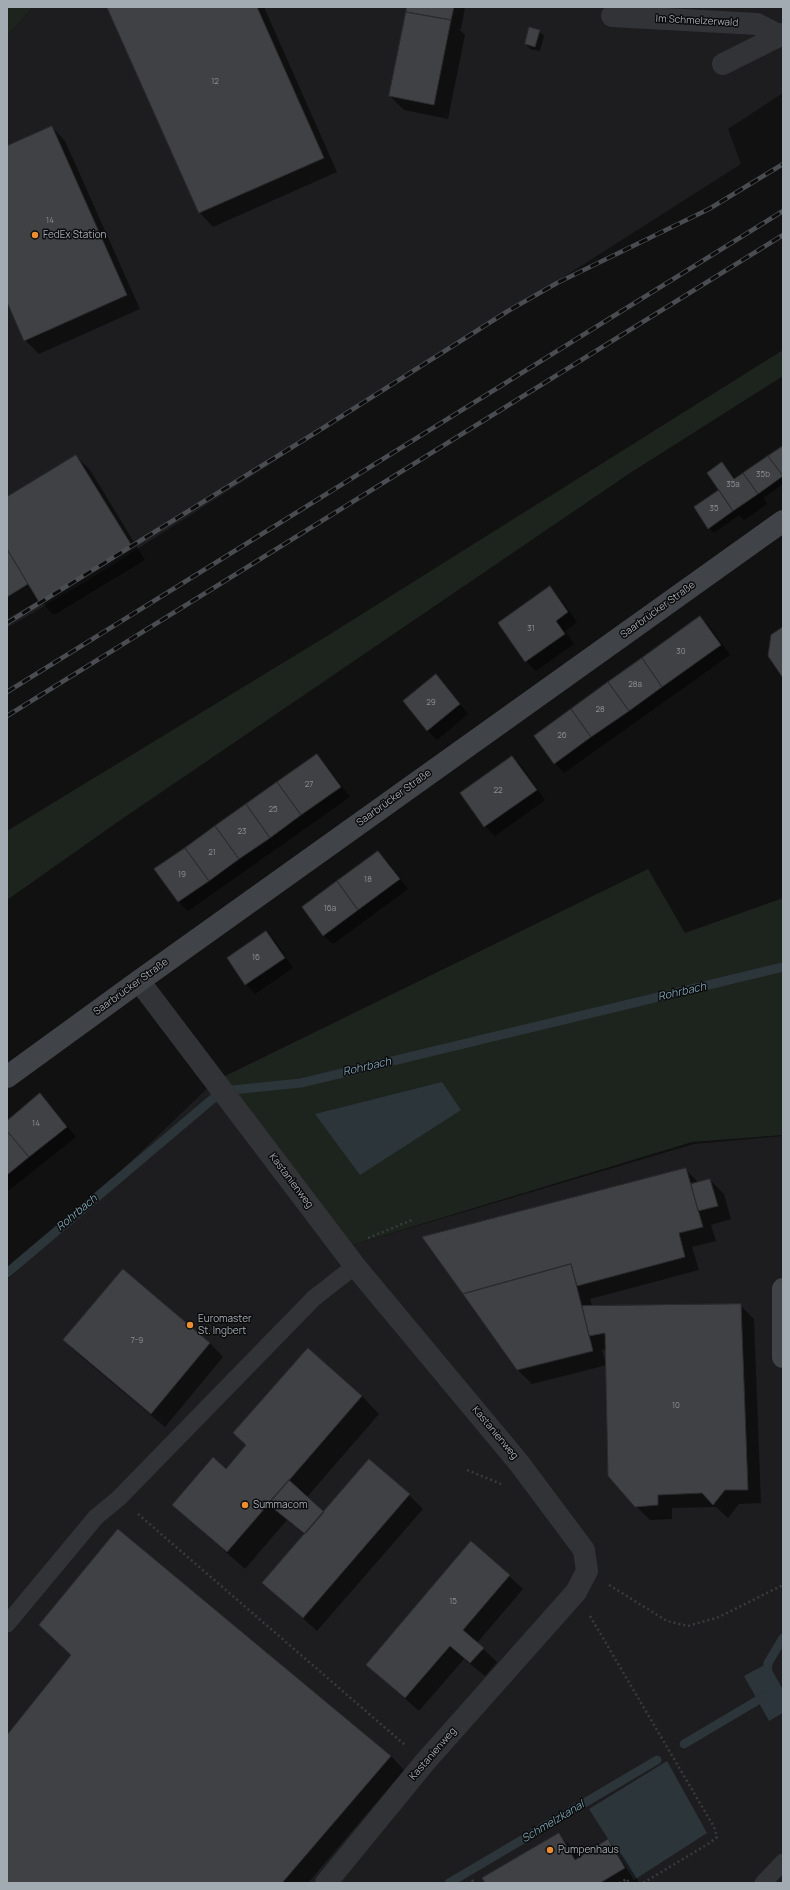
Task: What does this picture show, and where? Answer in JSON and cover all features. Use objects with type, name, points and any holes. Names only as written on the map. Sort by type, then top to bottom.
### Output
[{"type":"main road","name":"Saarbrücker Straße","points":[[7,1077],[138,981],[783,521]]},
{"type":"main road","points":[[783,1289],[783,1357]]},
{"type":"street","name":"Im Schmelzerwald","points":[[612,16],[757,24],[781,35]]},
{"type":"street","points":[[722,64],[781,35]]},
{"type":"street","name":"Kastanienweg","points":[[138,981],[355,1266],[519,1463],[584,1550],[587,1571],[576,1592],[425,1762],[326,1883]]},
{"type":"lane","points":[[7,1624],[96,1517],[119,1498],[314,1298],[355,1266]]},
{"type":"lane","points":[[763,1883],[783,1862]]},
{"type":"path","points":[[337,1241],[412,1220]]},
{"type":"path","points":[[467,1470],[501,1484]]},
{"type":"path","points":[[119,1498],[425,1762]]},
{"type":"path","points":[[587,1571],[667,1621],[688,1626],[719,1617],[783,1585]]},
{"type":"path","points":[[576,1592],[714,1827],[717,1837],[643,1883]]},
{"type":"path","points":[[619,1883],[627,1879],[629,1883]]},
{"type":"shaded area","points":[[7,7],[33,7],[7,36]]},
{"type":"shaded area","points":[[33,7],[783,7],[783,93],[728,129],[741,164],[84,583],[7,628],[7,36]]},
{"type":"shaded area","points":[[783,350],[783,376],[630,473],[119,821],[7,900],[7,831],[327,636]]},
{"type":"shaded area","points":[[648,869],[685,933],[783,898],[783,1135],[692,1142],[342,1248],[215,1081]]},
{"type":"shaded area","points":[[215,1081],[342,1248],[694,1144],[783,1136],[783,1883],[7,1883],[7,1280]]},
{"type":"shaded area","points":[[442,1082],[461,1110],[360,1175],[315,1114]]},
{"type":"shaded area","points":[[768,1663],[783,1690],[783,1713],[769,1721],[744,1676]]},
{"type":"shaded area","points":[[667,1761],[707,1833],[634,1880],[589,1809]]},
{"type":"building","points":[[107,7],[257,7],[324,158],[199,213]]},
{"type":"building","points":[[407,7],[454,7],[451,20],[406,12]]},
{"type":"building","points":[[406,12],[451,20],[434,105],[389,96]]},
{"type":"building","points":[[529,27],[540,30],[535,47],[525,44]]},
{"type":"building","points":[[52,126],[127,295],[24,341],[7,302],[7,146]]},
{"type":"building","points":[[783,446],[783,476],[768,456]]},
{"type":"building","points":[[76,455],[132,546],[39,602],[7,549],[7,497]]},
{"type":"building","points":[[768,456],[783,476],[758,494],[743,473]]},
{"type":"building","points":[[722,462],[734,479],[743,473],[758,494],[733,511],[707,473]]},
{"type":"building","points":[[719,490],[733,511],[708,529],[694,507]]},
{"type":"building","points":[[7,549],[28,584],[7,597]]},
{"type":"building","points":[[550,586],[568,612],[556,621],[565,634],[525,662],[498,623]]},
{"type":"building","points":[[700,616],[721,645],[662,687],[642,658]]},
{"type":"building","points":[[783,627],[783,678],[768,656],[771,635]]},
{"type":"building","points":[[642,658],[662,687],[629,711],[608,682]]},
{"type":"building","points":[[436,674],[460,704],[427,731],[403,701]]},
{"type":"building","points":[[608,682],[629,711],[591,737],[571,709]]},
{"type":"building","points":[[571,709],[591,737],[554,764],[534,736]]},
{"type":"building","points":[[317,754],[341,787],[301,815],[277,782]]},
{"type":"building","points":[[512,756],[537,790],[484,827],[460,793]]},
{"type":"building","points":[[277,782],[301,815],[270,838],[246,804]]},
{"type":"building","points":[[246,804],[270,838],[239,859],[215,826]]},
{"type":"building","points":[[215,826],[239,859],[209,881],[185,848]]},
{"type":"building","points":[[185,848],[209,881],[178,902],[154,869]]},
{"type":"building","points":[[378,851],[400,879],[358,910],[337,881]]},
{"type":"building","points":[[337,881],[358,910],[323,936],[302,907]]},
{"type":"building","points":[[266,931],[285,958],[245,985],[227,958]]},
{"type":"building","points":[[40,1093],[67,1127],[29,1157],[7,1131],[7,1121]]},
{"type":"building","points":[[7,1131],[29,1157],[7,1175]]},
{"type":"building","points":[[686,1168],[703,1227],[679,1233],[685,1257],[577,1286],[571,1264],[463,1294],[422,1237]]},
{"type":"building","points":[[710,1179],[718,1206],[698,1211],[691,1184]]},
{"type":"building","points":[[571,1264],[593,1351],[517,1370],[463,1294]]},
{"type":"building","points":[[123,1269],[210,1343],[151,1414],[63,1340]]},
{"type":"building","points":[[741,1304],[748,1490],[725,1490],[713,1505],[702,1493],[658,1495],[658,1505],[635,1507],[608,1476],[605,1333],[589,1336],[582,1306]]},
{"type":"building","points":[[308,1348],[362,1396],[227,1552],[172,1505],[213,1457],[226,1469],[246,1445],[233,1433]]},
{"type":"building","points":[[369,1459],[410,1494],[303,1618],[262,1583]]},
{"type":"building","points":[[289,1480],[324,1512],[305,1534],[268,1504]]},
{"type":"building","points":[[118,1529],[391,1756],[282,1883],[7,1883],[7,1735],[71,1655],[39,1625]]},
{"type":"building","points":[[471,1541],[510,1575],[463,1630],[484,1648],[470,1663],[450,1646],[405,1698],[366,1665]]},
{"type":"building","name":"Pumpenhaus","points":[[559,1833],[575,1860],[608,1839],[625,1868],[600,1883],[485,1883],[482,1878]]},
{"type":"waterway","name":"Rohrbach","points":[[7,1273],[222,1091],[301,1083],[783,967]]},
{"type":"waterway","points":[[767,1675],[768,1663],[783,1638]]},
{"type":"waterway","name":"Schmelzkanal","points":[[684,1744],[765,1696]]},
{"type":"waterway","name":"Schmelzkanal","points":[[449,1883],[657,1760]]},
{"type":"railway","points":[[7,623],[323,428],[508,311],[557,283],[709,209],[783,164]]},
{"type":"railway","points":[[7,692],[783,211]]},
{"type":"railway","points":[[7,716],[783,235]]},
{"type":"place","name":"FedEx Station","points":[[35,235]]},
{"type":"place","name":"Euromaster St. Ingbert","points":[[190,1325]]},
{"type":"place","name":"Summacom","points":[[245,1505]]},
{"type":"place","name":"Pumpenhaus","points":[[550,1850]]}]
